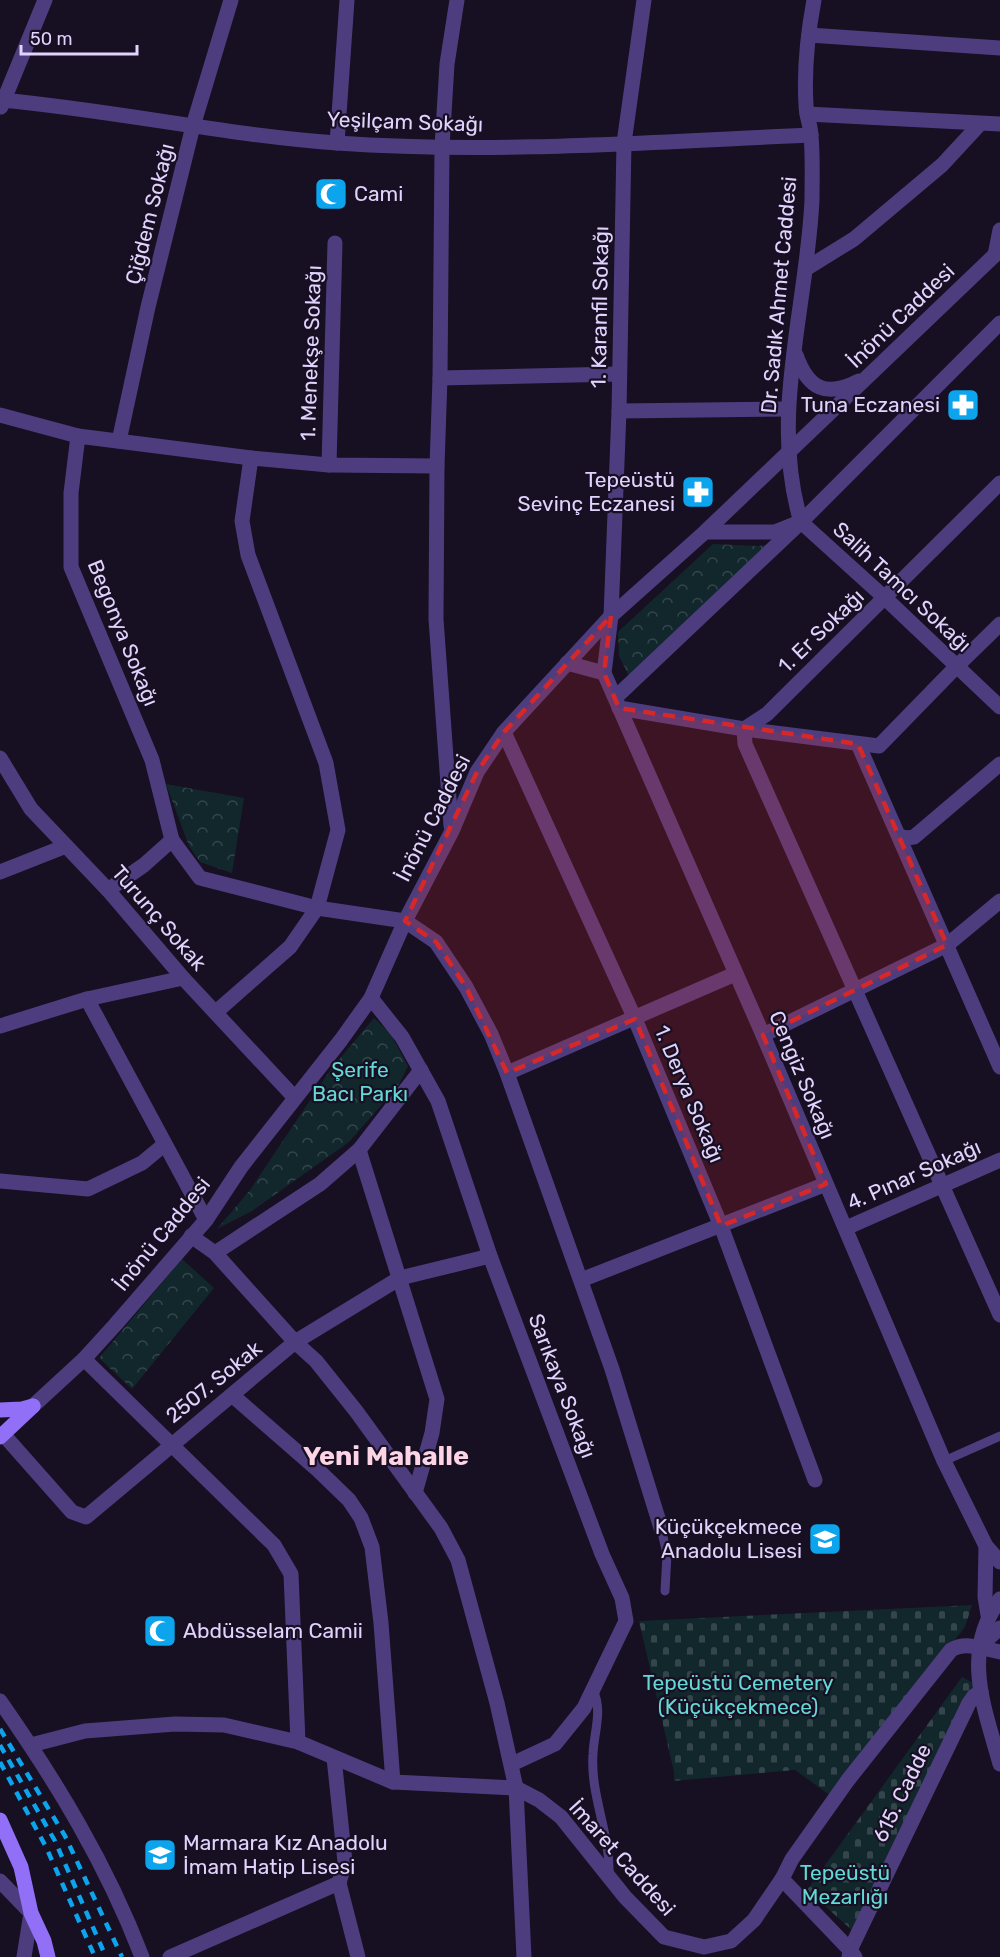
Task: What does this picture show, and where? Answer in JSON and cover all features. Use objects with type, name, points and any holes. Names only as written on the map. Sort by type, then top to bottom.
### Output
[{"type":"main road","points":[[0,1410],[33,1406]]},
{"type":"main road","name":"İnönü Caddesi","points":[[2,1435],[33,1406]]},
{"type":"main road","points":[[0,1820],[21,1867],[31,1913],[45,1941],[48,1957]]},
{"type":"street","points":[[1,103],[45,0]]},
{"type":"street","name":"Çiğdem Sokağı","points":[[119,441],[148,307],[193,126],[231,0]]},
{"type":"street","points":[[337,143],[346,0]]},
{"type":"street","points":[[452,831],[436,619],[442,147],[447,64],[457,0]]},
{"type":"street","name":"1. Karanfil Sokağı","points":[[610,616],[618,411],[624,143],[644,0]]},
{"type":"street","name":"Dr. Sadık Ahmet Caddesi","points":[[801,522],[788,454],[787,409],[807,268],[812,200],[812,135],[807,114],[809,34],[814,0]]},
{"type":"street","points":[[809,34],[1000,48]]},
{"type":"street","name":"Yeşilçam Sokağı","points":[[1,103],[337,143],[442,147],[624,143],[812,135]]},
{"type":"street","points":[[807,114],[1000,124]]},
{"type":"street","points":[[807,268],[854,239],[942,165],[980,124]]},
{"type":"street","points":[[998,255],[1000,230]]},
{"type":"street","name":"1. Menekşe Sokağı","points":[[329,465],[335,243]]},
{"type":"street","name":"İnönü Caddesi","points":[[33,1406],[84,1359],[116,1325],[206,1220],[241,1167],[341,1040],[371,998],[405,921],[452,831],[477,772],[504,732],[610,616],[705,532],[998,255]]},
{"type":"street","points":[[617,703],[1000,323]]},
{"type":"street","points":[[794,351],[807,380],[820,388],[846,388],[867,377]]},
{"type":"street","points":[[440,378],[619,374]]},
{"type":"street","points":[[618,411],[787,409]]},
{"type":"street","points":[[0,415],[78,436],[251,458],[329,465],[437,466]]},
{"type":"street","name":"Begonya Sokağı","points":[[78,436],[70,493],[71,567],[152,760],[172,840]]},
{"type":"street","points":[[216,1012],[290,948],[317,908],[338,830],[326,763],[248,555],[242,521],[251,458]]},
{"type":"street","name":"1. Er Sokağı","points":[[744,729],[767,714],[1000,483]]},
{"type":"street","points":[[705,532],[775,532],[801,522]]},
{"type":"street","name":"Salih Tamcı Sokağı","points":[[801,522],[1000,707]]},
{"type":"street","points":[[567,663],[604,673],[610,616]]},
{"type":"street","points":[[617,703],[744,729],[879,746],[1000,624]]},
{"type":"street","name":"Cengiz Sokağı","points":[[604,673],[763,1035],[944,1461],[986,1546],[1000,1562]]},
{"type":"street","points":[[744,729],[745,744],[1000,1315]]},
{"type":"street","name":"1. Derya Sokağı","points":[[504,732],[635,1019],[721,1226],[815,1480]]},
{"type":"street","points":[[858,744],[998,1057]]},
{"type":"street","name":"Turunç Sokak","points":[[1,763],[32,809],[108,891],[183,978],[295,1098]]},
{"type":"street","points":[[899,836],[914,837],[1000,764]]},
{"type":"street","points":[[108,891],[144,865],[172,840],[200,878],[317,908],[405,921],[436,942],[466,987],[491,1034],[507,1073],[612,1369],[661,1528]]},
{"type":"street","points":[[0,872],[66,846]]},
{"type":"street","points":[[763,1035],[947,945],[1000,901]]},
{"type":"street","points":[[507,1073],[735,974]]},
{"type":"street","points":[[0,1026],[87,999],[183,978]]},
{"type":"street","name":"Sarıkaya Sokağı","points":[[371,998],[402,1037],[438,1101],[490,1256],[602,1554],[622,1598],[626,1621],[584,1708],[555,1744],[512,1764]]},
{"type":"street","points":[[87,999],[206,1220]]},
{"type":"street","points":[[215,1253],[320,1184],[359,1150],[421,1070]]},
{"type":"street","points":[[0,1181],[88,1189],[142,1163],[165,1144]]},
{"type":"street","points":[[359,1150],[437,1399],[432,1434],[415,1493]]},
{"type":"street","name":"4. Pınar Sokağı","points":[[846,1228],[1000,1160]]},
{"type":"street","points":[[581,1281],[826,1184]]},
{"type":"street","points":[[191,1236],[215,1253],[295,1342],[316,1361],[356,1411],[441,1528],[458,1560],[512,1764],[516,1788],[524,1957]]},
{"type":"street","name":"2507. Sokak","points":[[2,1435],[72,1512],[86,1517],[295,1342],[400,1278],[490,1256]]},
{"type":"street","points":[[84,1359],[274,1545],[291,1574],[298,1742]]},
{"type":"street","points":[[232,1395],[341,1492],[361,1518],[372,1548],[381,1623],[393,1782]]},
{"type":"street","name":"Cengiz Sokağı","points":[[986,1546],[985,1597],[988,1615]]},
{"type":"street","points":[[1000,1599],[988,1615],[978,1659],[981,1692],[1000,1764]]},
{"type":"street","points":[[979,1647],[1000,1628]]},
{"type":"street","name":"İmaret Caddesi","points":[[31,1745],[85,1731],[175,1724],[224,1725],[298,1742],[393,1782],[516,1788],[539,1800],[561,1817],[625,1897],[664,1937],[697,1951],[704,1947],[731,1941],[754,1920],[782,1879],[792,1859],[848,1780],[946,1656],[956,1647],[979,1647]]},
{"type":"street","points":[[979,1647],[1000,1652]]},
{"type":"street","name":"615. Cadde","points":[[851,1955],[969,1703],[981,1692]]},
{"type":"street","points":[[0,1701],[31,1745],[80,1825],[130,1924],[142,1957]]},
{"type":"street","points":[[334,1758],[345,1862],[339,1882],[358,1957]]},
{"type":"street","points":[[782,1879],[851,1955]]},
{"type":"street","points":[[0,1881],[31,1913],[24,1957]]},
{"type":"street","points":[[170,1957],[339,1882]]},
{"type":"lane","points":[[944,1461],[1000,1436]]},
{"type":"lane","points":[[661,1528],[667,1554],[665,1591]]},
{"type":"lane","points":[[593,1690],[598,1706],[593,1773],[598,1813],[608,1846],[609,1877]]},
{"type":"highlighted area","points":[[611,616],[604,673],[619,708],[858,744],[947,945],[763,1035],[826,1184],[721,1226],[635,1019],[507,1073],[466,987],[436,942],[405,921],[477,772],[504,732]]},
{"type":"green space","points":[[713,544],[758,546],[772,544],[629,676],[619,656],[618,632]]},
{"type":"green space","points":[[166,784],[244,798],[232,873],[200,862],[189,846]]},
{"type":"green space","name":"Şerife Bacı Parkı","points":[[374,1018],[390,1033],[408,1066],[398,1086],[349,1142],[252,1211],[217,1229],[250,1190],[331,1069]]},
{"type":"green space","points":[[182,1259],[214,1288],[132,1389],[99,1358]]},
{"type":"green space","name":"Tepeüstü Cemetery (Küçükçekmece)","points":[[972,1605],[965,1627],[831,1796],[795,1770],[674,1781],[674,1772],[639,1621]]},
{"type":"green space","name":"Tepeüstü Mezarlığı","points":[[962,1677],[977,1685],[854,1932],[807,1890]]},
{"type":"railway","points":[[0,1729],[65,1836],[122,1957]]},
{"type":"railway","points":[[0,1745],[55,1841],[106,1957]]},
{"type":"railway","points":[[0,1762],[46,1847],[95,1957]]},
{"type":"place","name":"Cami","points":[[331,194]]},
{"type":"place","name":"Tuna Eczanesi","points":[[963,405]]},
{"type":"place","name":"Tepeüstü Sevinç Eczanesi","points":[[698,492]]},
{"type":"place","name":"Küçükçekmece Anadolu Lisesi","points":[[825,1539]]},
{"type":"place","name":"Abdüsselam Camii","points":[[160,1631]]},
{"type":"place","name":"Marmara Kız Anadolu İmam Hatip Lisesi","points":[[160,1855]]},
{"type":"district","name":"Yeni Mahalle","points":[[386,1456]]}]
